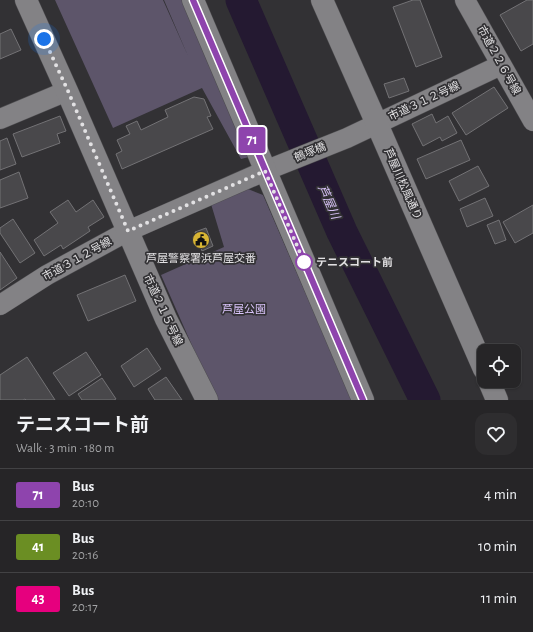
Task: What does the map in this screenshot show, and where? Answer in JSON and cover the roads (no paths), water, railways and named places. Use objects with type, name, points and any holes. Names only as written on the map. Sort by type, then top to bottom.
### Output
[{"type":"street","name":"市道２１５号線","points":[[26,0],[68,91],[166,319],[207,400]]},
{"type":"street","points":[[193,0],[269,169],[363,400]]},
{"type":"street","name":"芦屋川松風通り","points":[[322,0],[477,354]]},
{"type":"street","name":"市道２２６号線","points":[[465,0],[533,120]]},
{"type":"street","name":"市道３１２号線","points":[[347,138],[502,65]]},
{"type":"street","points":[[0,119],[68,91]]},
{"type":"street","name":"鵺塚橋","points":[[269,169],[347,138]]},
{"type":"street","name":"市道３１２号線","points":[[0,305],[47,275],[128,231],[269,169]]},
{"type":"street","points":[[492,388],[497,400]]},
{"type":"waterway","name":"芦屋川","points":[[241,0],[342,232],[425,400]]},
{"type":"place","name":"芦屋警察署浜芦屋交番","points":[[201,240]]},
{"type":"place","name":"テニスコート前","points":[[304,262]]},
{"type":"park label","name":"芦屋公園","points":[[244,309]]}]
